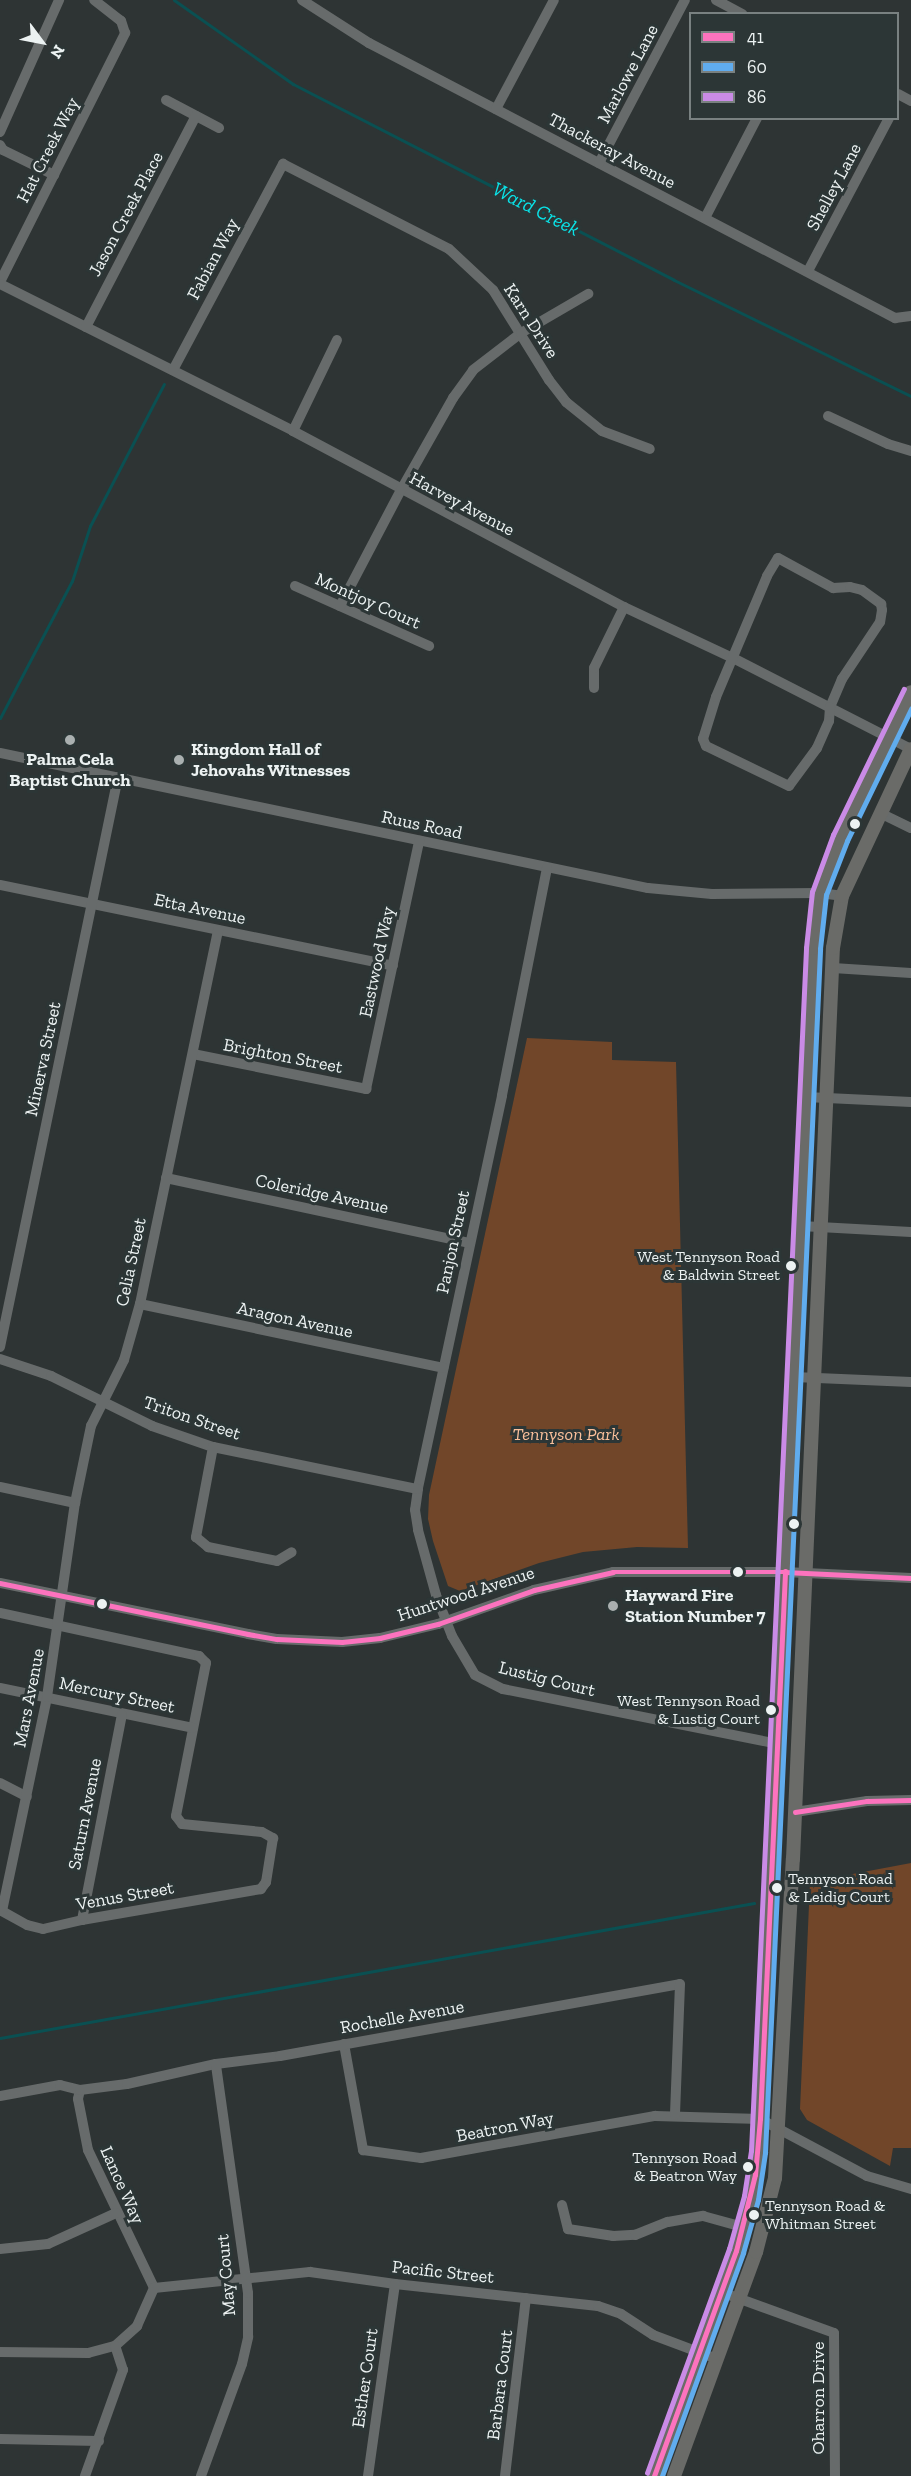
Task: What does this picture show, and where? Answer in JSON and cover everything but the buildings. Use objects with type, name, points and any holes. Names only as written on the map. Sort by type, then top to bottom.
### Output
[{"type":"main road","points":[[654,2476],[743,2227],[755,2175],[760,2119],[778,1744],[813,948],[819,893],[840,838],[911,692]]},
{"type":"main road","points":[[674,2476],[739,2298],[770,2202],[779,2127],[793,1859],[833,948],[842,896],[911,749]]},
{"type":"street","points":[[0,132],[59,0]]},
{"type":"street","name":"Hat Creek Way","points":[[0,283],[125,33],[121,21],[94,0]]},
{"type":"street","name":"Thackeray Avenue","points":[[302,0],[369,43],[895,318],[911,316]]},
{"type":"street","points":[[496,109],[554,0]]},
{"type":"street","name":"Marlowe Lane","points":[[599,163],[685,0]]},
{"type":"street","points":[[716,0],[738,12]]},
{"type":"street","points":[[166,100],[219,128]]},
{"type":"street","name":"Jason Creek Place","points":[[86,327],[196,116]]},
{"type":"street","points":[[705,218],[755,120]]},
{"type":"street","name":"Shelley Lane","points":[[808,271],[888,120]]},
{"type":"street","points":[[0,145],[3,150],[54,175]]},
{"type":"street","name":"Karn Drive","points":[[283,164],[449,249],[493,290],[549,380],[566,402],[602,431],[650,449]]},
{"type":"street","name":"Fabian Way","points":[[173,370],[283,164]]},
{"type":"street","name":"Harvey Avenue","points":[[0,283],[293,431],[624,607],[733,658],[911,749]]},
{"type":"street","points":[[340,606],[401,490],[453,398],[473,370],[520,333],[588,294]]},
{"type":"street","points":[[293,431],[338,340]]},
{"type":"street","points":[[828,416],[888,444],[911,452]]},
{"type":"street","points":[[778,558],[833,588],[850,587],[862,590],[881,603],[880,622],[842,679],[830,707],[829,721],[817,748],[789,786],[706,746],[703,739],[716,697],[733,658],[767,576],[778,558]]},
{"type":"street","name":"Montjoy Court","points":[[295,586],[429,646]]},
{"type":"street","points":[[594,688],[594,668],[624,607]]},
{"type":"street","name":"Ruus Road","points":[[0,753],[648,888],[712,894],[819,893],[842,896]]},
{"type":"street","name":"Minerva Street","points":[[0,1347],[118,777]]},
{"type":"street","points":[[880,813],[911,828]]},
{"type":"street","name":"Eastwood Way","points":[[366,1089],[419,841]]},
{"type":"street","name":"Panjon Street","points":[[447,1622],[418,1530],[416,1510],[418,1489],[547,868]]},
{"type":"street","name":"Etta Avenue","points":[[0,885],[393,966]]},
{"type":"street","name":"Celia Street","points":[[62,1596],[75,1503],[91,1426],[124,1360],[140,1304],[218,930]]},
{"type":"street","points":[[833,968],[911,973]]},
{"type":"street","name":"Brighton Street","points":[[193,1054],[366,1089]]},
{"type":"street","points":[[806,1097],[911,1102]]},
{"type":"street","name":"Coleridge Avenue","points":[[166,1178],[470,1243]]},
{"type":"street","points":[[801,1226],[911,1232]]},
{"type":"street","name":"Aragon Avenue","points":[[140,1304],[442,1368]]},
{"type":"street","name":"Triton Street","points":[[0,1359],[51,1376],[152,1426],[213,1447],[418,1489]]},
{"type":"street","points":[[794,1377],[911,1383]]},
{"type":"street","points":[[213,1447],[196,1537],[208,1547],[277,1561],[292,1552]]},
{"type":"street","points":[[0,1487],[75,1503]]},
{"type":"street","name":"Huntwood Avenue","points":[[0,1583],[277,1639],[342,1642],[380,1638],[447,1622],[534,1590],[613,1572],[785,1572],[911,1578]]},
{"type":"street","name":"Mars Avenue","points":[[1,1910],[47,1697],[62,1596]]},
{"type":"street","points":[[0,1613],[199,1656],[206,1663],[193,1728]]},
{"type":"street","name":"Lustig Court","points":[[447,1622],[456,1647],[475,1675],[503,1689],[778,1744]]},
{"type":"street","name":"Mercury Street","points":[[0,1688],[193,1728]]},
{"type":"street","name":"Saturn Avenue","points":[[82,1920],[122,1715]]},
{"type":"street","name":"Venus Street","points":[[1,1910],[27,1925],[43,1929],[82,1920],[261,1889],[266,1882],[273,1838],[262,1832],[182,1824],[176,1816],[193,1728]]},
{"type":"street","points":[[0,1784],[27,1797]]},
{"type":"street","points":[[795,1812],[867,1801],[911,1800]]},
{"type":"street","name":"Rochelle Avenue","points":[[0,2096],[60,2085],[80,2090],[127,2084],[216,2064],[344,2044],[680,1984],[675,2115]]},
{"type":"street","name":"Beatron Way","points":[[344,2044],[363,2150],[403,2157],[439,2156],[638,2119],[675,2115],[760,2119]]},
{"type":"street","name":"May Court","points":[[201,2476],[242,2364],[248,2337],[245,2277],[216,2064]]},
{"type":"street","name":"Lance Way","points":[[80,2090],[78,2099],[88,2150],[116,2213],[154,2288]]},
{"type":"street","points":[[760,2119],[779,2127],[867,2176],[911,2189]]},
{"type":"street","points":[[562,2205],[568,2229],[593,2233],[635,2235],[668,2222],[703,2216],[743,2227]]},
{"type":"street","points":[[0,2249],[48,2244],[116,2213]]},
{"type":"street","name":"Pacific Street","points":[[154,2288],[310,2272],[526,2298],[609,2309],[653,2335],[717,2359]]},
{"type":"street","name":"Esther Court","points":[[368,2476],[395,2284]]},
{"type":"street","points":[[0,2352],[88,2353],[115,2346],[137,2325],[154,2288]]},
{"type":"street","name":"Oharron Drive","points":[[721,2292],[834,2333],[835,2476]]},
{"type":"street","name":"Barbara Court","points":[[505,2476],[526,2298]]},
{"type":"street","points":[[85,2476],[123,2370],[115,2346]]},
{"type":"street","points":[[0,2439],[99,2441]]},
{"type":"green space","name":"Tennyson Park","points":[[527,1038],[612,1042],[612,1060],[676,1062],[688,1548],[637,1547],[583,1552],[539,1563],[460,1591],[448,1586],[433,1541],[428,1519],[429,1495]]},
{"type":"green space","points":[[911,1863],[911,2148],[893,2148],[890,2166],[807,2120],[800,2109],[810,1882]]},
{"type":"waterway","name":"Ward Creek","points":[[174,0],[293,84],[674,280],[911,396]]},
{"type":"waterway","points":[[0,718],[72,581],[90,526],[164,384]]},
{"type":"waterway","points":[[0,2038],[754,1903]]},
{"type":"transit line","name":"86","points":[[647,2473],[729,2249],[744,2196],[751,2151],[806,948],[812,892],[833,835],[904,689]]},
{"type":"transit line","name":"60","points":[[662,2476],[743,2253],[758,2200],[765,2153],[820,949],[826,895],[847,841],[911,709]]},
{"type":"transit line","name":"41","points":[[0,1583],[248,1634],[277,1639],[342,1642],[380,1638],[438,1624],[534,1590],[613,1572],[785,1572],[911,1578]]},
{"type":"transit line","name":"41","points":[[654,2476],[736,2251],[755,2175],[760,2119],[785,1572]]},
{"type":"transit line","name":"41","points":[[795,1812],[867,1801],[911,1800]]},
{"type":"place","name":"Palma Cela Baptist Church","points":[[70,740]]},
{"type":"place","name":"Kingdom Hall of Jehovahs Witnesses","points":[[179,760]]},
{"type":"place","name":"West Tennyson Road & Baldwin Street","points":[[791,1266]]},
{"type":"place","name":"Hayward Fire Station Number 7","points":[[613,1606]]},
{"type":"place","name":"West Tennyson Road & Lustig Court","points":[[771,1710]]},
{"type":"place","name":"Tennyson Road & Leidig Court","points":[[777,1888]]},
{"type":"place","name":"Tennyson Road & Beatron Way","points":[[748,2167]]},
{"type":"place","name":"Tennyson Road & Whitman Street","points":[[754,2215]]}]
